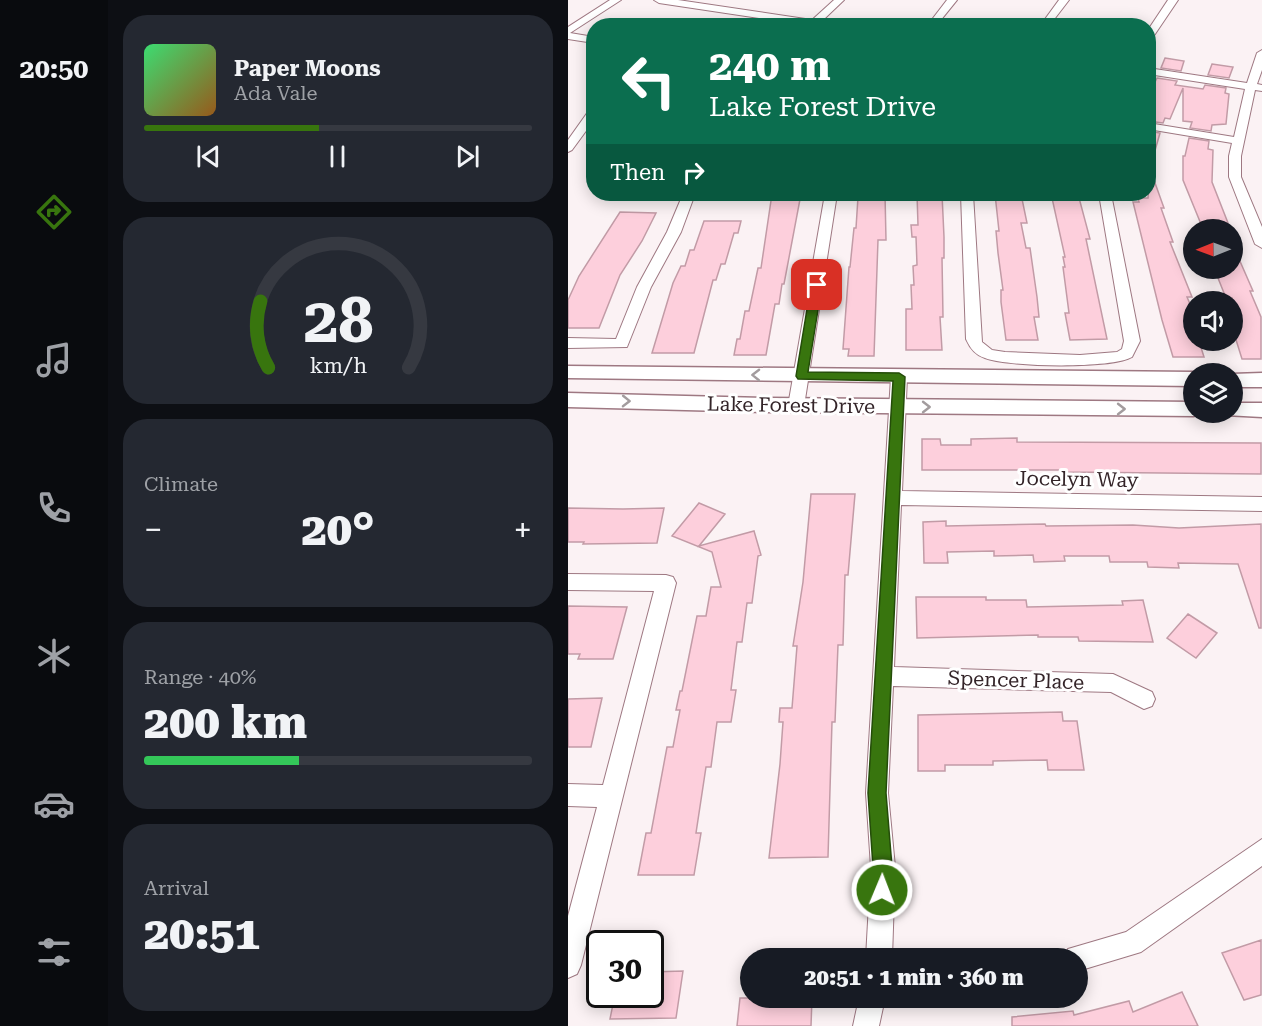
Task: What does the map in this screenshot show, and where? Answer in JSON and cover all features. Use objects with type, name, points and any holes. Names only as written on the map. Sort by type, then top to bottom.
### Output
[{"type":"main road","name":"Lake Forest Drive","points":[[568,372],[1183,379]]},
{"type":"main road","points":[[1243,380],[1261,380]]},
{"type":"main road","name":"Lake Forest Drive","points":[[568,400],[796,406],[1183,409]]},
{"type":"main road","points":[[1243,410],[1261,410]]},
{"type":"street","points":[[588,18],[616,0]]},
{"type":"street","points":[[658,0],[785,18]]},
{"type":"street","points":[[719,9],[730,0]]},
{"type":"street","points":[[819,18],[839,0]]},
{"type":"street","points":[[937,18],[952,0]]},
{"type":"street","points":[[1050,18],[1064,0]]},
{"type":"street","points":[[1156,26],[1173,0]]},
{"type":"street","points":[[568,31],[586,19]]},
{"type":"street","points":[[568,36],[586,39]]},
{"type":"street","points":[[1261,53],[1256,87],[1235,156],[1235,177],[1261,244]]},
{"type":"street","points":[[1156,73],[1256,87]]},
{"type":"street","points":[[568,148],[586,122]]},
{"type":"street","points":[[1156,127],[1240,141]]},
{"type":"street","points":[[568,343],[622,344],[644,287],[674,231],[686,201]]},
{"type":"street","points":[[796,406],[830,201]]},
{"type":"street","points":[[967,201],[973,339],[981,351],[1009,358],[1100,359],[1120,357],[1130,348],[1131,331],[1106,201]]},
{"type":"street","points":[[879,948],[883,867],[877,793],[899,377]]},
{"type":"street","name":"Jocelyn Way","points":[[892,498],[1261,504]]},
{"type":"street","points":[[568,582],[666,583],[568,965]]},
{"type":"street","name":"Spencer Place","points":[[883,676],[1113,683],[1144,699]]},
{"type":"street","points":[[568,795],[612,796]]},
{"type":"street","points":[[1088,955],[1132,943],[1261,851]]},
{"type":"street","points":[[866,1026],[870,1008]]},
{"type":"building","points":[[1165,58],[1184,61],[1181,71],[1161,68]]},
{"type":"building","points":[[1212,64],[1233,67],[1229,78],[1208,75]]},
{"type":"building","points":[[1157,78],[1177,81],[1175,85],[1203,89],[1205,85],[1226,88],[1225,93],[1229,94],[1226,124],[1212,125],[1211,131],[1190,128],[1192,122],[1183,121],[1183,88],[1170,119],[1165,118],[1163,123],[1156,122]]},
{"type":"building","points":[[1156,132],[1160,133],[1156,147]]},
{"type":"building","points":[[1189,138],[1209,141],[1208,149],[1213,150],[1212,182],[1226,219],[1199,219],[1183,180],[1183,156],[1185,156]]},
{"type":"building","points":[[1156,186],[1173,242],[1170,242],[1190,291],[1183,291],[1183,351],[1202,351],[1204,357],[1173,357],[1133,202],[1156,201]]},
{"type":"building","points":[[771,201],[800,201],[784,284],[782,284],[779,304],[775,304],[766,355],[734,355],[737,339],[740,339],[745,311],[749,311],[758,268],[761,268]]},
{"type":"building","points":[[858,201],[885,201],[886,240],[878,240],[874,356],[848,356],[849,349],[843,349],[849,267],[854,228],[856,228]]},
{"type":"building","points":[[917,201],[942,201],[943,317],[940,317],[942,350],[906,350],[906,309],[912,309],[913,266],[917,265],[916,237],[912,237],[911,225],[918,225]]},
{"type":"building","points":[[996,201],[1022,201],[1027,223],[1021,223],[1026,248],[1030,248],[1039,317],[1034,317],[1038,340],[1006,340],[996,231],[999,231]]},
{"type":"building","points":[[1053,201],[1080,201],[1090,239],[1086,239],[1107,339],[1070,340],[1065,313],[1069,313],[1063,267],[1065,267],[1063,257],[1065,257]]},
{"type":"building","points":[[620,212],[656,213],[642,241],[620,275],[599,328],[568,328],[568,300],[579,276]]},
{"type":"building","points":[[704,221],[741,221],[738,233],[734,233],[725,264],[721,264],[716,280],[713,280],[694,353],[652,353],[673,283],[681,266],[685,266],[690,250],[694,250]]},
{"type":"building","points":[[1243,268],[1261,317],[1261,359],[1242,359],[1240,351],[1243,351],[1243,291],[1223,291],[1218,279],[1243,279]]},
{"type":"building","points":[[1017,438],[1017,442],[1261,443],[1261,474],[922,470],[922,439],[940,439],[941,445],[971,445],[971,439]]},
{"type":"building","points":[[811,494],[855,494],[848,575],[845,575],[843,645],[838,645],[835,722],[832,722],[828,857],[769,858],[780,764],[783,722],[779,722],[780,708],[792,708],[797,646],[793,646],[803,582]]},
{"type":"building","points":[[699,503],[725,514],[699,546],[754,531],[761,555],[758,556],[752,603],[747,603],[742,642],[737,642],[731,690],[736,690],[731,722],[717,722],[711,767],[706,767],[696,833],[701,833],[694,875],[638,875],[646,833],[651,833],[667,747],[673,747],[680,710],[676,710],[697,616],[706,616],[711,587],[721,587],[712,552],[672,536]]},
{"type":"building","points":[[568,508],[664,508],[657,543],[583,544],[584,542],[568,542]]},
{"type":"building","points":[[946,521],[946,526],[1045,524],[1046,526],[1133,525],[1179,528],[1261,524],[1261,628],[1259,628],[1238,564],[1178,563],[1179,568],[1148,567],[1147,562],[1110,562],[1109,556],[1064,556],[1065,561],[1034,562],[1033,555],[994,556],[994,551],[947,552],[948,563],[924,563],[923,522]]},
{"type":"building","points":[[916,597],[986,597],[986,600],[1026,600],[1027,607],[1123,605],[1122,601],[1143,600],[1153,642],[1079,641],[1078,637],[1038,637],[1038,635],[917,638]]},
{"type":"building","points":[[568,606],[627,607],[613,659],[578,659],[580,654],[568,654]]},
{"type":"building","points":[[1188,614],[1217,633],[1196,658],[1167,638]]},
{"type":"building","points":[[602,698],[591,747],[568,747],[568,699]]},
{"type":"building","points":[[1062,712],[1063,721],[1077,721],[1084,770],[1048,770],[1047,760],[993,761],[993,765],[945,765],[945,771],[918,771],[918,715]]},
{"type":"building","points":[[1261,940],[1261,995],[1244,1000],[1222,953]]},
{"type":"building","points":[[683,971],[676,1018],[610,1019],[612,1008],[664,1008],[664,972]]},
{"type":"building","points":[[1182,992],[1198,1026],[1012,1026],[1012,1017],[1073,1011],[1074,1015],[1129,1001],[1133,1012]]},
{"type":"building","points":[[740,998],[740,1008],[812,1008],[811,1026],[737,1026]]},
{"type":"route","points":[[817,285],[802,376],[899,377],[877,793],[883,867],[882,890]]}]
